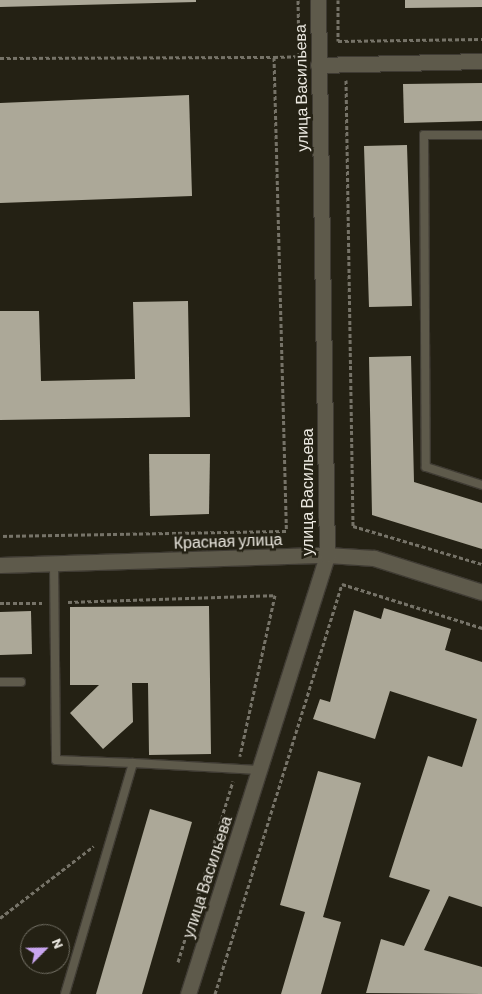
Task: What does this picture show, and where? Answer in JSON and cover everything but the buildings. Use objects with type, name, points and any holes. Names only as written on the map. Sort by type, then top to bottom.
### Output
[{"type":"street","name":"улица Васильева","points":[[188,994],[327,555],[318,0]]},
{"type":"street","points":[[318,66],[482,61]]},
{"type":"street","name":"Красная улица","points":[[0,565],[327,555],[374,558],[482,592]]},
{"type":"lane","points":[[482,135],[424,135],[426,467],[482,485]]},
{"type":"lane","points":[[54,563],[56,760],[133,762],[237,771],[260,770]]},
{"type":"lane","points":[[0,682],[22,682]]},
{"type":"lane","points":[[65,994],[133,762]]},
{"type":"path","points":[[0,58],[299,56],[298,0]]},
{"type":"path","points":[[338,0],[338,41],[482,39]]},
{"type":"path","points":[[0,536],[286,531],[274,57]]},
{"type":"path","points":[[346,78],[354,526],[482,564]]},
{"type":"path","points":[[215,994],[342,584],[482,628]]},
{"type":"path","points":[[0,603],[275,595],[237,771],[176,968]]},
{"type":"path","points":[[0,918],[111,834]]}]
